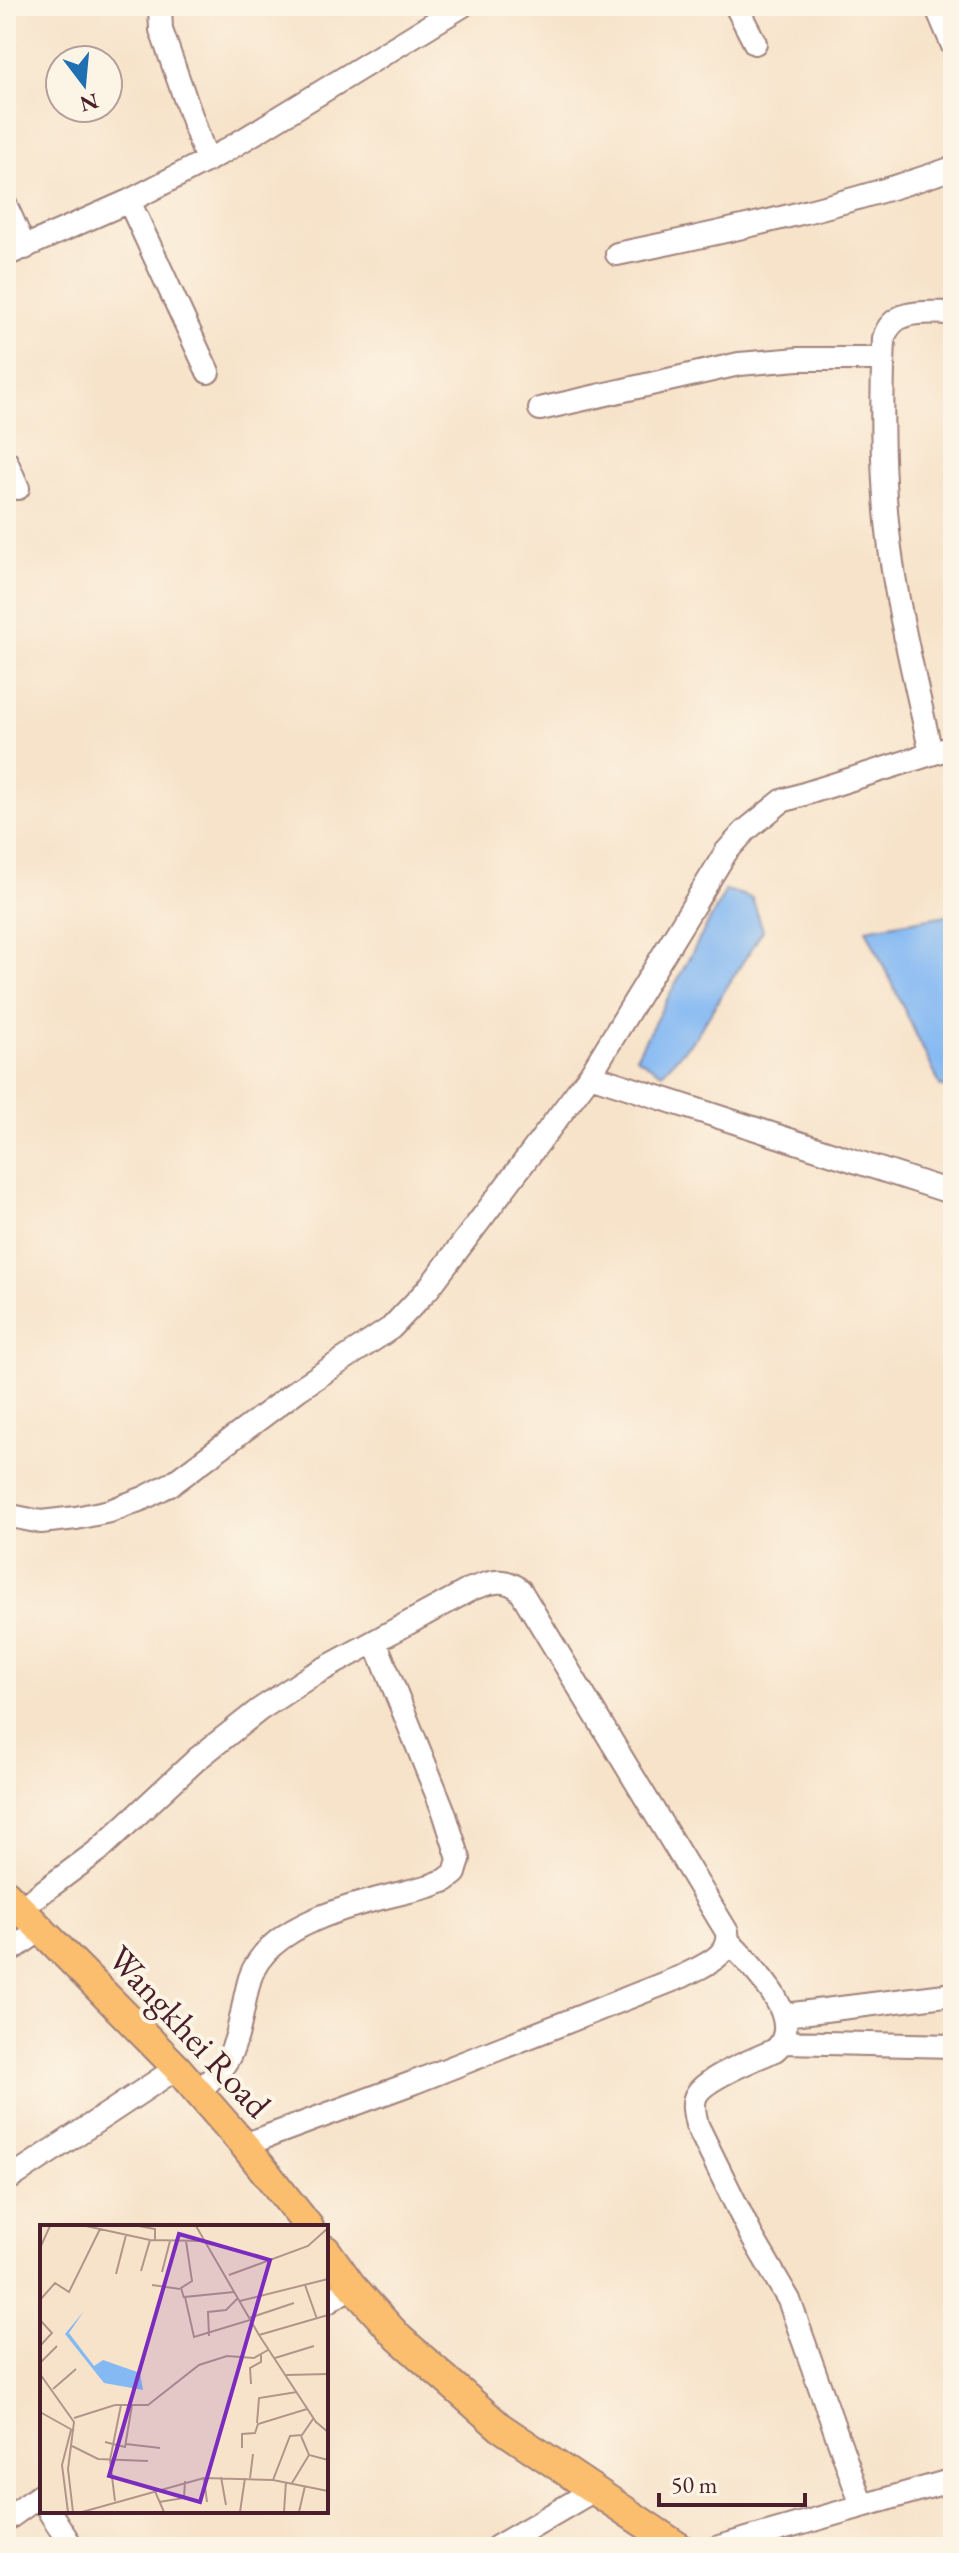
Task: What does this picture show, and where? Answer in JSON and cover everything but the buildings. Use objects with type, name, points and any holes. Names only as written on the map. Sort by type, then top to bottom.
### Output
[{"type":"main road","name":"Wangkhei Road","points":[[14,1901],[177,2068],[307,2225]]},
{"type":"main road","points":[[328,2253],[352,2286],[399,2338],[500,2427],[679,2547]]},
{"type":"street","points":[[160,6],[161,30],[207,161]]},
{"type":"street","points":[[6,206],[16,252],[129,201],[207,161],[462,6]]},
{"type":"street","points":[[736,6],[755,43]]},
{"type":"street","points":[[936,6],[953,46]]},
{"type":"street","points":[[617,254],[711,235],[846,201],[953,168]]},
{"type":"street","points":[[129,201],[208,372]]},
{"type":"street","points":[[6,1515],[41,1522],[76,1518],[110,1511],[144,1498],[173,1483],[299,1389],[391,1328],[428,1289],[590,1075],[726,852],[745,831],[782,801],[942,750],[891,554],[881,424],[884,338],[888,326],[894,319],[953,313]]},
{"type":"street","points":[[540,409],[739,364],[799,359],[883,359]]},
{"type":"street","points":[[6,461],[18,488]]},
{"type":"street","points":[[590,1075],[953,1193]]},
{"type":"street","points":[[14,1901],[99,1850],[197,1759],[259,1710],[309,1677],[471,1589],[500,1581],[512,1583],[520,1590],[718,1916],[727,1932],[728,1941],[722,1953],[683,1976],[415,2082],[244,2145]]},
{"type":"street","points":[[198,2093],[226,2063],[233,2047],[251,1974],[262,1957],[282,1939],[319,1916],[430,1886],[455,1873],[459,1859],[444,1812],[375,1641]]},
{"type":"street","points":[[6,1954],[42,1929]]},
{"type":"street","points":[[728,1941],[753,1968],[785,2015],[787,2032],[784,2042],[775,2050],[707,2084],[696,2094],[693,2107],[697,2125],[751,2235],[789,2300],[862,2506]]},
{"type":"street","points":[[785,2015],[953,1994]]},
{"type":"street","points":[[784,2042],[953,2046]]},
{"type":"street","points":[[6,2181],[177,2068]]},
{"type":"street","points":[[328,2302],[352,2286]]},
{"type":"street","points":[[719,2547],[953,2480]]},
{"type":"street","points":[[497,2547],[596,2489]]},
{"type":"street","points":[[6,2520],[40,2502]]},
{"type":"street","points":[[51,2513],[72,2547]]},
{"type":"water","points":[[726,890],[752,898],[763,930],[694,1039],[662,1073],[636,1057]]},
{"type":"water","points":[[953,914],[953,1087],[941,1087],[866,929]]}]
